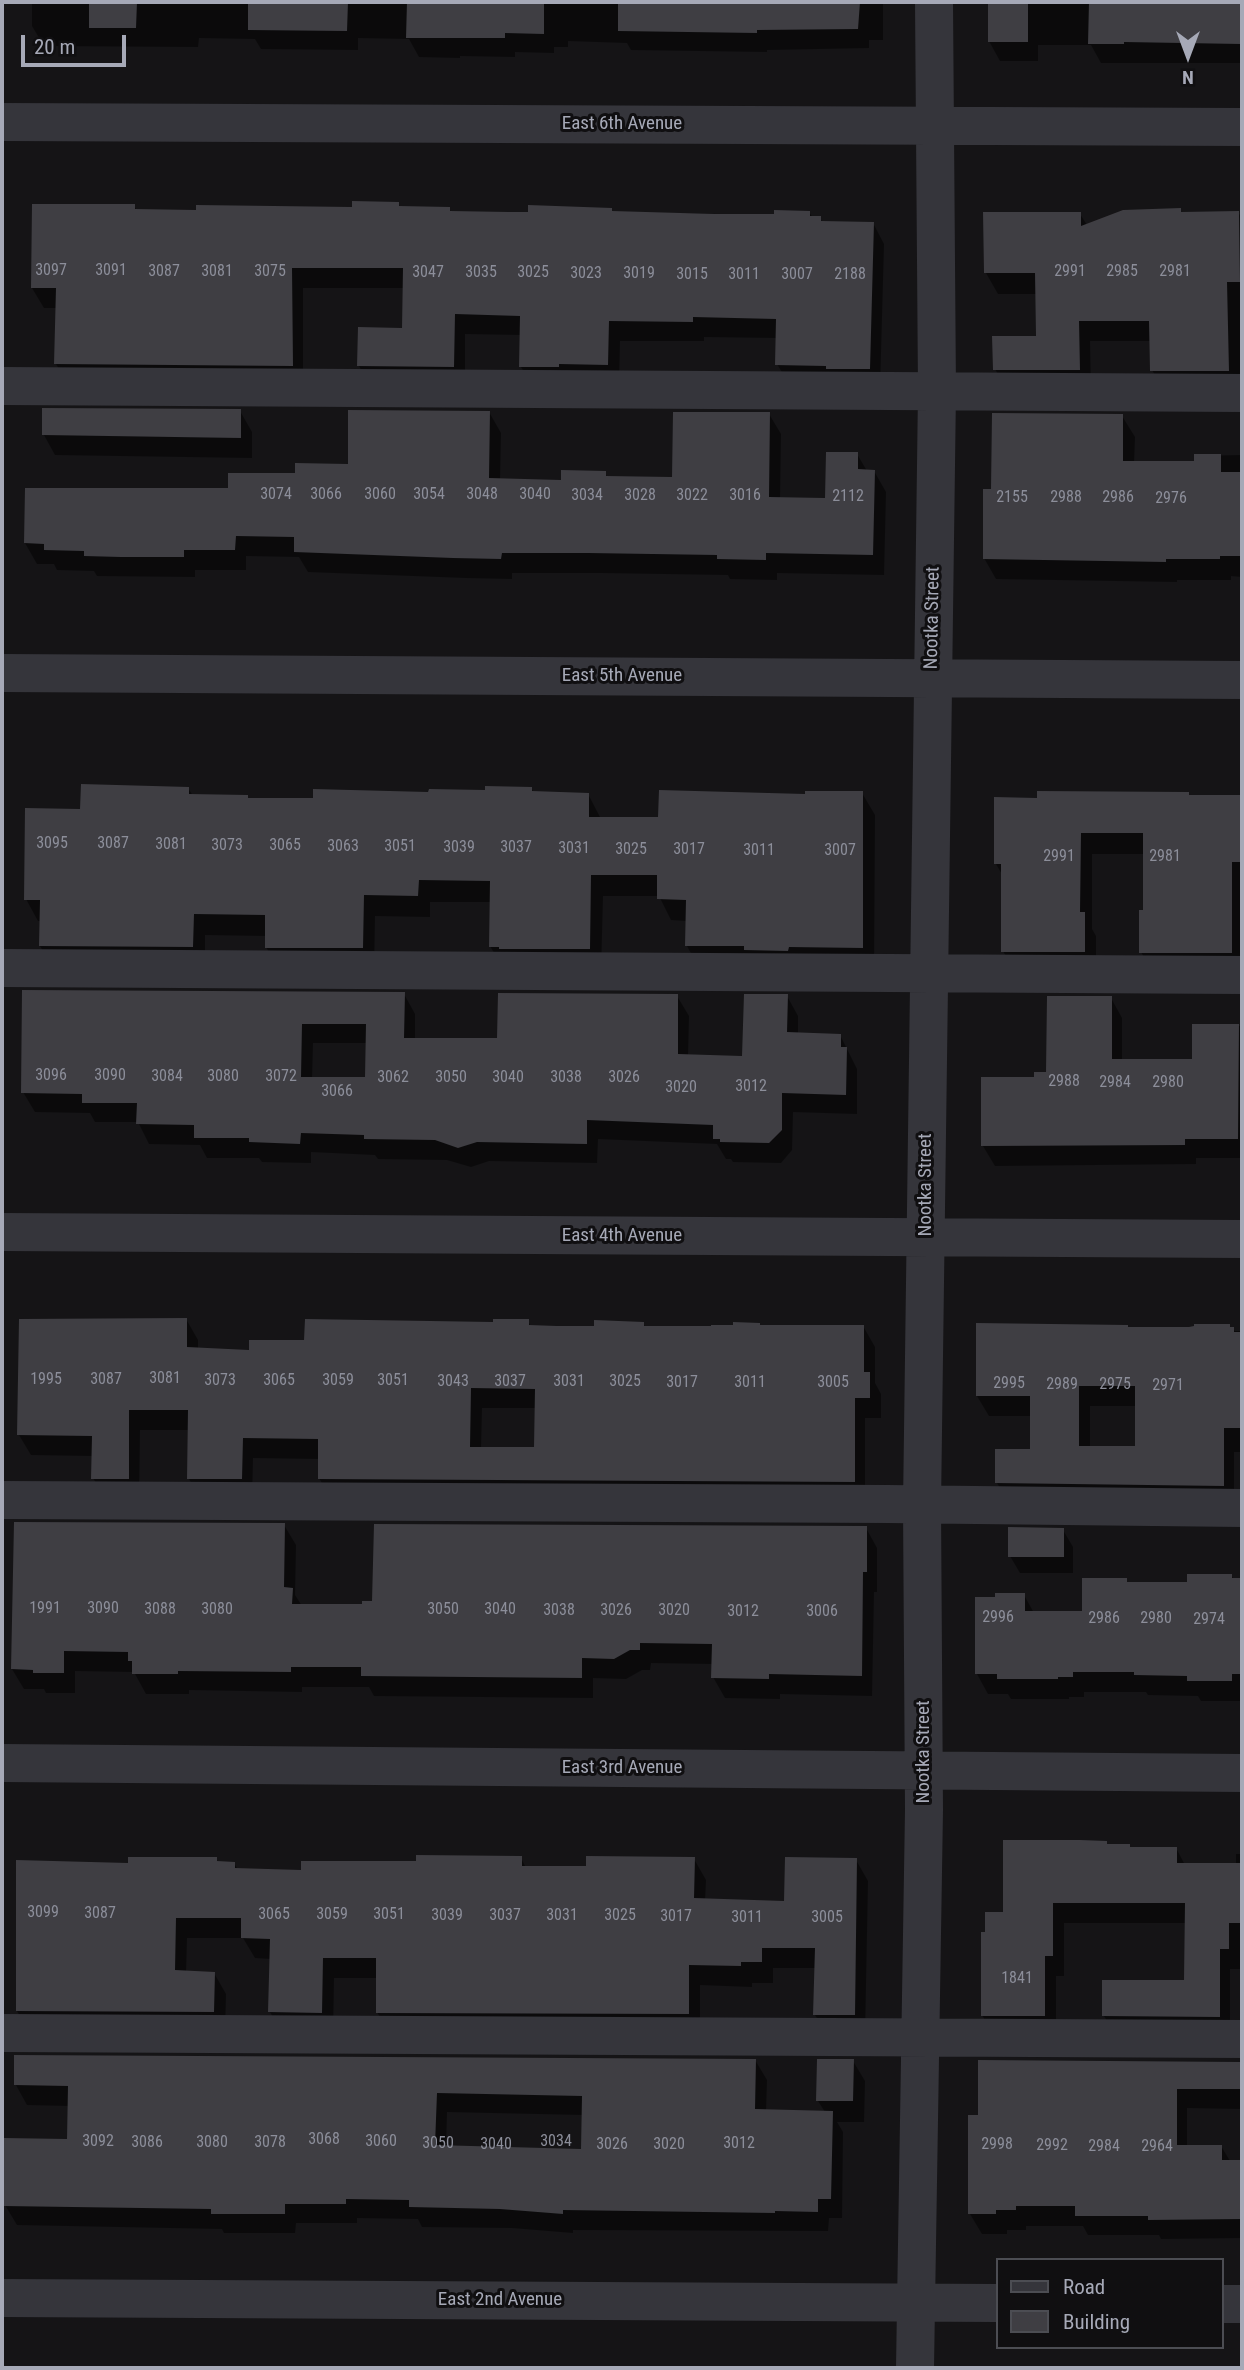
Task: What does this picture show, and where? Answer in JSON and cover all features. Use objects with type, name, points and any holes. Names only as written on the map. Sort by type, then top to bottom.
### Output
[{"type":"street","name":"Nootka Street","points":[[915,2368],[924,1770],[922,1505],[937,391],[934,2]]},
{"type":"street","name":"East 6th Avenue","points":[[2,122],[1242,127]]},
{"type":"street","points":[[2,386],[1242,393]]},
{"type":"street","name":"East 5th Avenue","points":[[2,673],[1242,681]]},
{"type":"street","points":[[2,968],[1242,975]]},
{"type":"street","name":"East 4th Avenue","points":[[2,1232],[1242,1239]]},
{"type":"street","points":[[2,1500],[1242,1508]]},
{"type":"street","name":"East 3rd Avenue","points":[[2,1763],[1242,1773]]},
{"type":"street","points":[[2,2033],[1242,2039]]},
{"type":"street","name":"East 2nd Avenue","points":[[2,2298],[996,2303]]},
{"type":"street","points":[[1223,2304],[1242,2304]]},
{"type":"building","points":[[89,2],[137,2],[136,28],[89,28]]},
{"type":"building","points":[[248,2],[348,2],[347,31],[248,30]]},
{"type":"building","points":[[407,2],[544,2],[544,34],[505,33],[505,38],[406,38]]},
{"type":"building","points":[[618,2],[860,2],[858,29],[757,30],[757,33],[618,31]]},
{"type":"building","points":[[988,2],[1028,2],[1028,42],[988,42]]},
{"type":"building","points":[[1089,2],[1242,2],[1241,44],[1088,44]]},
{"type":"building","points":[[352,201],[399,202],[399,206],[450,207],[450,211],[528,212],[528,205],[715,214],[774,214],[774,210],[810,211],[810,216],[821,216],[821,221],[874,222],[870,369],[775,365],[776,319],[693,317],[693,322],[609,321],[608,365],[559,364],[559,367],[519,367],[520,316],[455,314],[454,367],[357,366],[358,327],[402,328],[403,268],[292,268],[293,366],[54,364],[56,288],[31,288],[32,204],[135,204],[135,209],[196,210],[196,205],[352,207]]},
{"type":"building","points":[[1181,208],[1181,212],[1239,211],[1240,282],[1227,282],[1229,371],[1150,371],[1149,321],[1079,321],[1080,370],[993,370],[992,336],[1036,336],[1035,273],[984,273],[983,212],[1081,212],[1081,226],[1123,210]]},
{"type":"building","points":[[42,408],[241,409],[241,438],[42,435]]},
{"type":"building","points":[[348,410],[490,411],[489,478],[561,480],[561,470],[606,471],[606,476],[672,477],[673,412],[770,412],[769,497],[825,498],[826,452],[858,452],[858,469],[875,470],[873,555],[766,553],[766,560],[717,559],[717,555],[502,553],[501,559],[453,558],[294,552],[294,537],[236,536],[235,550],[184,550],[184,557],[121,557],[84,556],[84,551],[44,550],[44,544],[24,543],[25,488],[228,488],[228,473],[295,473],[295,463],[348,464]]},
{"type":"building","points":[[992,413],[1123,414],[1123,461],[1194,461],[1194,454],[1221,454],[1221,472],[1241,472],[1240,556],[1220,556],[1220,559],[1166,559],[1166,562],[983,559],[983,489],[991,489]]},
{"type":"building","points":[[81,784],[189,787],[189,794],[248,795],[248,798],[313,798],[313,789],[428,792],[429,789],[485,790],[485,786],[532,787],[532,791],[589,793],[589,817],[658,817],[659,790],[805,794],[805,791],[863,791],[863,948],[789,947],[788,951],[744,950],[744,946],[685,946],[686,900],[657,899],[657,875],[591,875],[590,949],[489,947],[490,881],[419,880],[418,896],[364,895],[363,948],[265,948],[265,915],[194,914],[193,947],[39,946],[40,900],[24,900],[25,808],[80,809]]},
{"type":"building","points":[[1037,791],[1240,795],[1240,862],[1232,862],[1232,953],[1139,953],[1139,910],[1143,910],[1143,833],[1081,833],[1080,912],[1085,912],[1085,952],[1001,952],[1001,864],[994,864],[994,797],[1037,798]]},
{"type":"building","points":[[22,990],[405,992],[404,1038],[497,1038],[498,993],[678,994],[678,1054],[742,1056],[744,994],[788,994],[787,1032],[841,1034],[841,1047],[847,1047],[846,1095],[782,1093],[782,1130],[769,1143],[720,1142],[720,1139],[713,1139],[713,1125],[587,1120],[587,1144],[477,1142],[458,1148],[435,1140],[364,1139],[364,1135],[301,1133],[300,1144],[249,1142],[249,1138],[194,1138],[194,1125],[136,1124],[137,1103],[82,1103],[82,1094],[21,1093]],"holes":[[[302,1024],[366,1024],[365,1077],[301,1077]]]},
{"type":"building","points":[[1047,996],[1112,996],[1112,1059],[1192,1059],[1192,1024],[1239,1024],[1238,1139],[1185,1139],[1185,1145],[981,1146],[981,1077],[1034,1077],[1034,1072],[1046,1072]]},
{"type":"building","points":[[187,1318],[187,1347],[249,1350],[249,1340],[304,1340],[305,1319],[493,1322],[493,1319],[529,1319],[529,1325],[557,1326],[594,1326],[594,1320],[644,1322],[644,1326],[711,1326],[733,1325],[733,1322],[760,1325],[864,1325],[864,1372],[870,1372],[870,1398],[855,1398],[855,1482],[318,1479],[318,1439],[243,1438],[242,1479],[187,1479],[188,1410],[129,1410],[129,1479],[91,1479],[92,1436],[17,1435],[19,1319]],"holes":[[[471,1388],[535,1389],[534,1447],[470,1447]]]},
{"type":"building","points":[[976,1323],[1128,1327],[1230,1324],[1230,1327],[1234,1327],[1234,1332],[1242,1332],[1242,1428],[1224,1428],[1224,1486],[995,1483],[995,1449],[1030,1449],[1030,1396],[976,1396]],"holes":[[[1079,1386],[1135,1386],[1135,1446],[1079,1446]]]},
{"type":"building","points":[[14,1522],[285,1523],[284,1587],[293,1588],[292,1604],[362,1604],[362,1601],[372,1601],[374,1524],[867,1526],[867,1572],[863,1572],[862,1676],[769,1674],[769,1679],[711,1678],[712,1644],[640,1643],[640,1650],[630,1650],[614,1659],[582,1658],[582,1678],[361,1676],[361,1667],[291,1667],[291,1672],[178,1671],[178,1674],[132,1674],[132,1661],[128,1661],[128,1652],[64,1651],[64,1673],[33,1673],[33,1670],[11,1669]]},
{"type":"building","points":[[1008,1527],[1064,1528],[1064,1557],[1008,1557]]},
{"type":"building","points":[[1187,1574],[1232,1574],[1232,1578],[1242,1578],[1242,1674],[1232,1674],[1232,1681],[1187,1681],[1187,1676],[1134,1675],[1134,1672],[1073,1672],[1073,1677],[1058,1679],[997,1679],[997,1674],[975,1674],[975,1597],[995,1597],[995,1593],[1025,1593],[1025,1611],[1082,1611],[1082,1578],[1127,1578],[1127,1582],[1187,1582]]},
{"type":"building","points":[[1003,1840],[1107,1841],[1107,1844],[1130,1844],[1130,1847],[1177,1847],[1177,1863],[1242,1863],[1242,1923],[1229,1923],[1229,1949],[1220,1949],[1220,2017],[1102,2016],[1102,1980],[1184,1980],[1185,1903],[1053,1903],[1053,1956],[1045,1956],[1045,2016],[981,2016],[981,1932],[985,1932],[985,1912],[1003,1912]]},
{"type":"building","points":[[416,1855],[522,1856],[522,1866],[586,1866],[586,1856],[695,1857],[694,1898],[784,1901],[785,1857],[857,1858],[855,2015],[813,2015],[815,1948],[762,1948],[762,1962],[741,1962],[741,1966],[689,1965],[689,2014],[376,2013],[376,1958],[323,1958],[322,2013],[268,2012],[270,1939],[241,1938],[241,1918],[176,1918],[175,1970],[215,1972],[214,2012],[16,2011],[16,1860],[128,1863],[128,1857],[217,1857],[217,1861],[235,1862],[235,1868],[301,1870],[301,1861],[416,1861]]},
{"type":"building","points":[[14,2055],[756,2059],[755,2109],[833,2111],[831,2199],[818,2199],[818,2212],[775,2213],[563,2210],[563,2214],[500,2209],[409,2207],[409,2200],[346,2199],[346,2204],[285,2204],[285,2214],[211,2214],[211,2209],[3,2206],[4,2138],[67,2139],[68,2086],[14,2085]],"holes":[[[437,2093],[582,2096],[581,2149],[435,2145]]]},
{"type":"building","points":[[817,2059],[854,2059],[853,2101],[816,2101]]},
{"type":"building","points":[[978,2060],[1242,2062],[1242,2089],[1177,2089],[1177,2145],[1222,2145],[1222,2160],[1242,2160],[1242,2219],[1148,2220],[1148,2216],[1075,2216],[1075,2206],[1016,2206],[1016,2210],[996,2210],[996,2214],[968,2214],[968,2115],[978,2115]]}]
